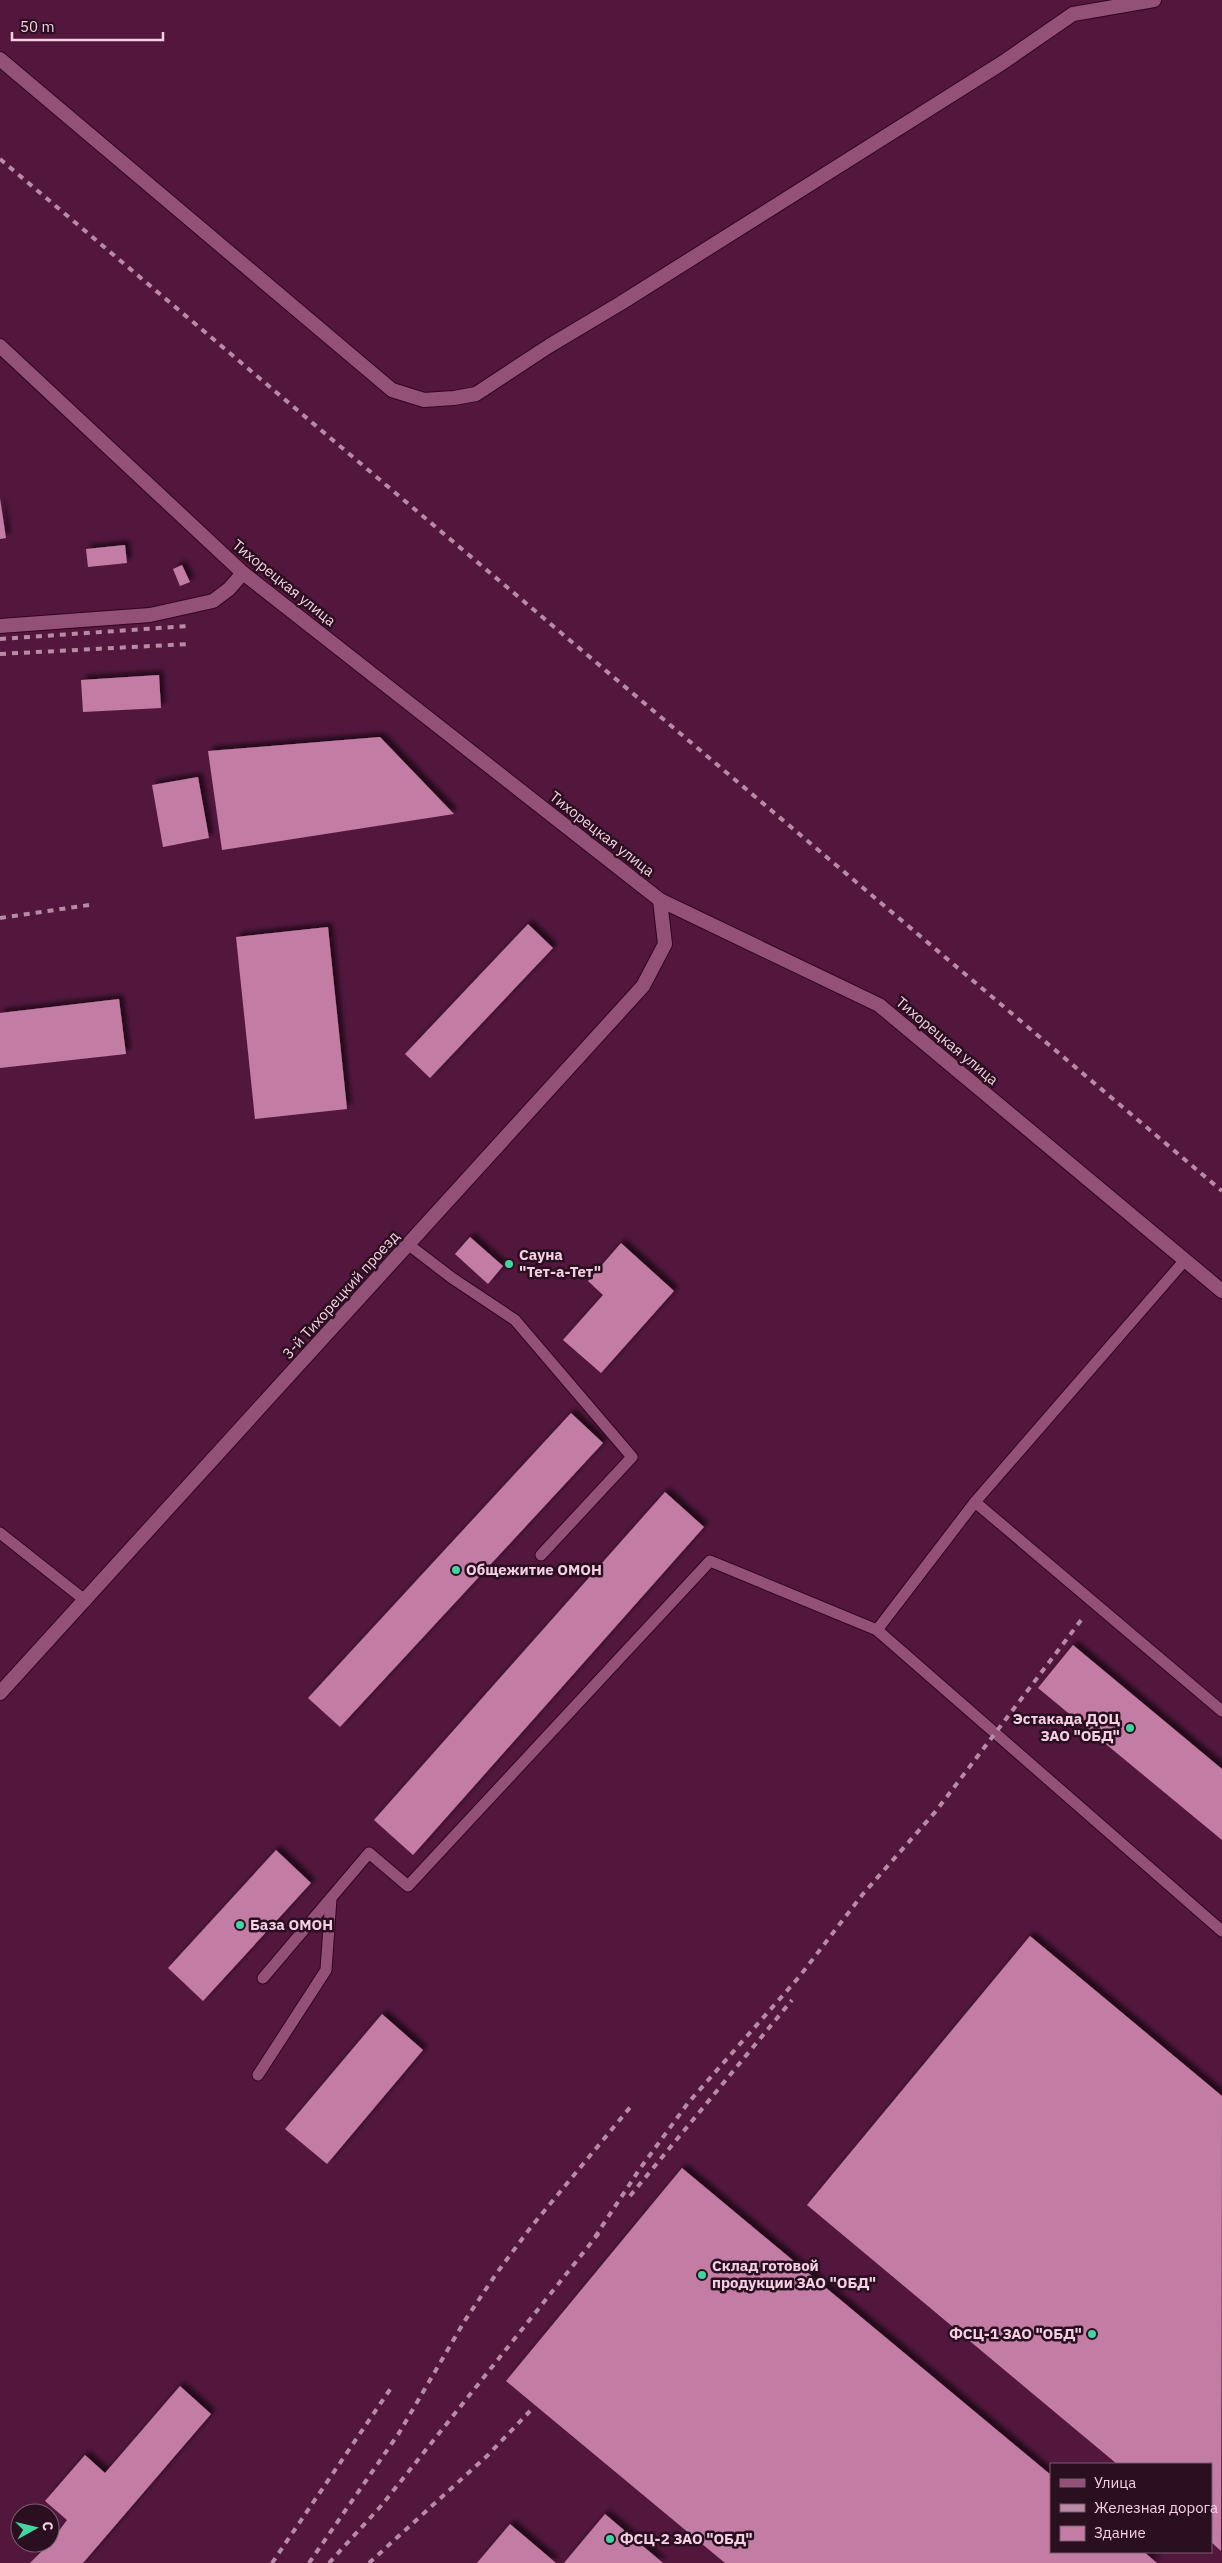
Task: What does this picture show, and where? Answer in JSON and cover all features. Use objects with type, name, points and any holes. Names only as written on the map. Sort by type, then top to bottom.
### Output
[{"type":"street","points":[[0,59],[392,390],[424,400],[476,394],[549,346],[621,304],[1002,63],[1073,14],[1154,0]]},
{"type":"street","name":"Тихорецкая улица","points":[[0,346],[243,572],[660,900],[879,1004],[1222,1291]]},
{"type":"street","points":[[0,626],[150,615],[213,601],[229,589],[243,572]]},
{"type":"street","name":"3-й Тихорецкий проезд","points":[[0,1693],[643,986],[665,944],[660,900]]},
{"type":"lane","points":[[409,1244],[452,1278],[515,1320],[632,1457],[540,1555]]},
{"type":"lane","points":[[877,1630],[975,1502],[1185,1260]]},
{"type":"lane","points":[[975,1502],[1222,1711]]},
{"type":"lane","points":[[0,1533],[86,1600]]},
{"type":"lane","points":[[262,1978],[369,1853],[408,1886],[710,1561],[877,1630],[1222,1931]]},
{"type":"lane","points":[[258,2075],[326,1970],[331,1898]]},
{"type":"building","points":[[0,498],[6,538],[0,539]]},
{"type":"building","points":[[125,545],[127,563],[88,567],[86,549]]},
{"type":"building","points":[[182,565],[190,582],[180,586],[173,569]]},
{"type":"building","points":[[159,675],[161,708],[83,712],[81,680]]},
{"type":"building","points":[[380,737],[454,814],[222,850],[208,751]]},
{"type":"building","points":[[198,777],[209,838],[163,847],[152,785]]},
{"type":"building","points":[[528,924],[553,948],[430,1078],[405,1054]]},
{"type":"building","points":[[328,927],[347,1109],[255,1119],[236,937]]},
{"type":"building","points":[[119,999],[126,1054],[0,1068],[0,1013]]},
{"type":"building","points":[[470,1237],[503,1266],[488,1284],[455,1254]]},
{"type":"building","points":[[621,1243],[674,1291],[601,1373],[563,1340],[603,1295],[588,1281]]},
{"type":"building","name":"Общежитие ОМОН","points":[[571,1413],[603,1443],[340,1727],[308,1698]]},
{"type":"building","points":[[665,1492],[704,1527],[413,1855],[374,1820]]},
{"type":"building","name":"Эстакада ДОЦ ЗАО \"ОБД\"","points":[[1073,1645],[1222,1769],[1222,1840],[1038,1688]]},
{"type":"building","name":"База ОМОН","points":[[276,1850],[311,1883],[203,2001],[168,1968]]},
{"type":"building","name":"ФСЦ-1 ЗАО \"ОБД\"","points":[[1030,1936],[1222,2096],[1221,2551],[1212,2543],[1212,2463],[1116,2463],[807,2205]]},
{"type":"building","points":[[382,2014],[423,2050],[327,2164],[285,2129]]},
{"type":"building","name":"Склад готовой продукции ЗАО \"ОБД\"","points":[[682,2168],[1050,2474],[1050,2553],[1145,2553],[1157,2563],[725,2563],[506,2381]]},
{"type":"building","points":[[180,2386],[211,2414],[83,2563],[30,2563],[40,2553],[60,2553],[60,2529],[67,2520],[60,2514],[60,2503],[47,2503],[45,2501],[85,2455],[105,2473]]},
{"type":"building","name":"ФСЦ-2 ЗАО \"ОБД\"","points":[[605,2514],[663,2563],[564,2563]]},
{"type":"building","points":[[510,2524],[556,2563],[477,2563]]},
{"type":"railway","points":[[0,159],[1222,1191]]},
{"type":"railway","points":[[0,639],[188,626]]},
{"type":"railway","points":[[0,654],[189,644]]},
{"type":"railway","points":[[0,918],[89,905]]},
{"type":"railway","points":[[595,2237],[639,2170],[688,2103],[799,1977],[863,1894],[936,1811],[1082,1619]]},
{"type":"railway","points":[[630,2196],[792,2000]]},
{"type":"railway","points":[[309,2563],[399,2433],[464,2322],[496,2274],[531,2227],[632,2105]]},
{"type":"railway","points":[[329,2563],[381,2506],[599,2233]]},
{"type":"railway","points":[[272,2563],[393,2385]]},
{"type":"railway","points":[[369,2563],[487,2456],[530,2411]]},
{"type":"place","name":"Сауна \"Тет-а-Тет\"","points":[[509,1264]]},
{"type":"place","name":"Общежитие ОМОН","points":[[456,1570]]},
{"type":"place","name":"Эстакада ДОЦ ЗАО \"ОБД\"","points":[[1130,1728]]},
{"type":"place","name":"База ОМОН","points":[[240,1925]]},
{"type":"place","name":"Склад готовой продукции ЗАО \"ОБД\"","points":[[702,2275]]},
{"type":"place","name":"ФСЦ-1 ЗАО \"ОБД\"","points":[[1092,2334]]},
{"type":"place","name":"ФСЦ-2 ЗАО \"ОБД\"","points":[[610,2539]]}]
